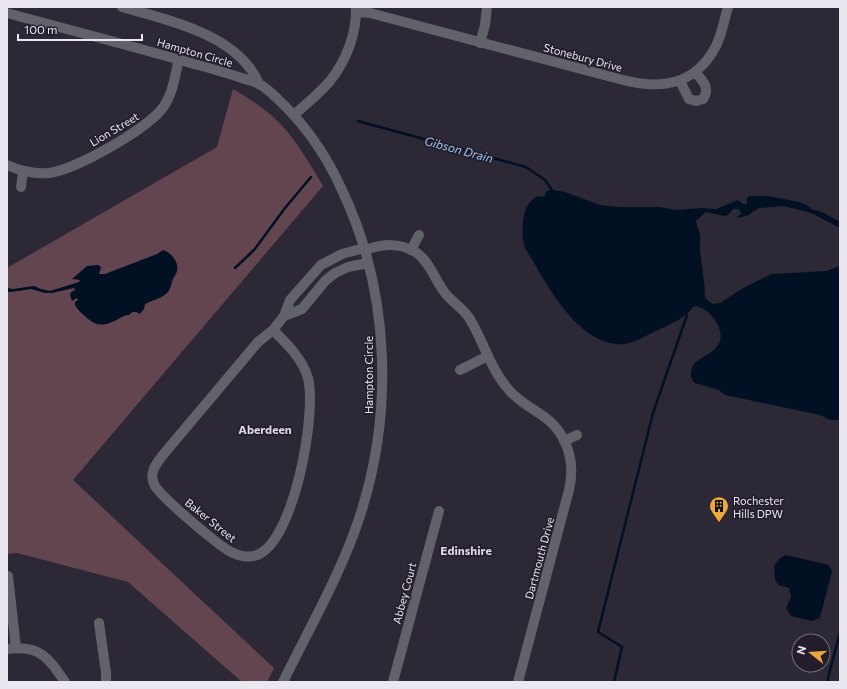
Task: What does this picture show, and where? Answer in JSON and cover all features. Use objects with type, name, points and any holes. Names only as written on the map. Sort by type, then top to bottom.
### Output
[{"type":"street","name":"Hampton Circle","points":[[122,7],[179,23],[206,35],[226,47],[252,69],[259,84]]},
{"type":"street","points":[[480,42],[485,25],[487,7]]},
{"type":"street","name":"Stonebury Drive","points":[[356,10],[640,84],[661,85],[680,81],[695,72],[703,64],[716,45],[728,7]]},
{"type":"street","points":[[294,115],[329,82],[338,70],[351,42],[355,25],[356,10]]},
{"type":"street","name":"Hampton Circle","points":[[7,13],[179,59],[259,84],[274,95],[294,115],[317,145],[337,178],[349,204],[368,263],[379,322],[382,375],[381,405],[374,461],[368,489],[346,552],[283,682]]},
{"type":"street","name":"Lion Street","points":[[7,165],[23,171],[49,173],[68,168],[103,151],[144,126],[158,115],[165,106],[169,97],[179,59]]},
{"type":"street","points":[[680,81],[689,99],[696,101],[703,99],[707,91],[706,87],[695,72]]},
{"type":"street","points":[[21,187],[23,171]]},
{"type":"street","points":[[411,250],[419,235]]},
{"type":"street","name":"Dartmouth Drive","points":[[364,249],[390,244],[411,250],[421,256],[427,262],[445,293],[471,320],[495,369],[509,390],[521,401],[549,420],[564,440],[571,462],[572,473],[570,486],[518,682]]},
{"type":"street","name":"Baker Street","points":[[273,330],[294,352],[305,370],[310,389],[309,419],[300,472],[290,507],[281,529],[264,552],[251,556],[245,556],[231,552],[219,544],[162,495],[154,484],[152,472],[162,456],[252,348],[273,330],[284,316],[290,300],[316,271],[333,258],[364,249]]},
{"type":"street","name":"Baker Street","points":[[284,316],[302,309],[325,281],[341,270],[368,263]]},
{"type":"street","points":[[316,271],[325,281]]},
{"type":"street","points":[[460,370],[488,356]]},
{"type":"street","points":[[564,440],[577,435]]},
{"type":"street","name":"Abbey Court","points":[[393,682],[439,511]]},
{"type":"street","points":[[8,576],[12,648],[28,648],[43,655],[48,659],[65,682]]},
{"type":"street","points":[[99,623],[106,682]]},
{"type":"shaded area","points":[[233,89],[273,117],[285,129],[310,164],[323,186],[73,480],[274,668],[267,682],[242,682],[128,582],[17,553],[7,554],[7,268],[217,147]]},
{"type":"water","points":[[552,190],[565,192],[600,205],[620,207],[660,207],[676,210],[702,208],[716,209],[738,200],[743,204],[747,204],[747,199],[749,196],[768,196],[799,202],[840,222],[840,228],[811,213],[784,206],[759,208],[747,216],[736,218],[741,213],[739,209],[733,209],[728,215],[725,216],[706,212],[696,221],[700,235],[700,250],[705,297],[714,304],[720,303],[743,288],[772,274],[827,271],[840,266],[840,420],[830,420],[820,415],[725,395],[719,390],[695,383],[691,377],[692,367],[697,361],[715,349],[721,336],[713,318],[707,311],[697,306],[693,307],[676,321],[626,344],[616,344],[602,341],[589,334],[567,312],[557,299],[524,245],[522,233],[523,219],[527,206],[536,197],[545,196],[546,191]]},
{"type":"water","points":[[163,250],[175,259],[177,266],[176,274],[168,291],[162,297],[145,304],[144,309],[140,314],[133,312],[108,324],[96,324],[79,311],[75,305],[75,302],[78,300],[77,298],[72,301],[70,295],[71,292],[75,290],[74,288],[52,293],[45,293],[31,289],[7,292],[7,288],[13,289],[34,286],[50,291],[79,282],[80,280],[72,279],[87,266],[98,265],[101,267],[99,274],[105,274],[157,254]]},
{"type":"water","points":[[786,555],[829,565],[832,571],[820,618],[812,621],[791,616],[786,608],[791,597],[789,588],[778,585],[775,579],[774,566],[780,558]]},
{"type":"waterway","name":"Gibson Drain","points":[[358,121],[526,167],[545,180],[552,190]]},
{"type":"waterway","name":"Gibson Drain","points":[[235,268],[254,250],[285,208],[311,177]]},
{"type":"waterway","points":[[614,682],[622,647],[598,632],[653,413],[687,315]]},
{"type":"waterway","points":[[827,682],[840,632]]},
{"type":"place","name":"Rochester Hills DPW","points":[[719,523]]},
{"type":"district","name":"Aberdeen","points":[[265,429]]},
{"type":"district","name":"Edinshire","points":[[466,550]]}]
